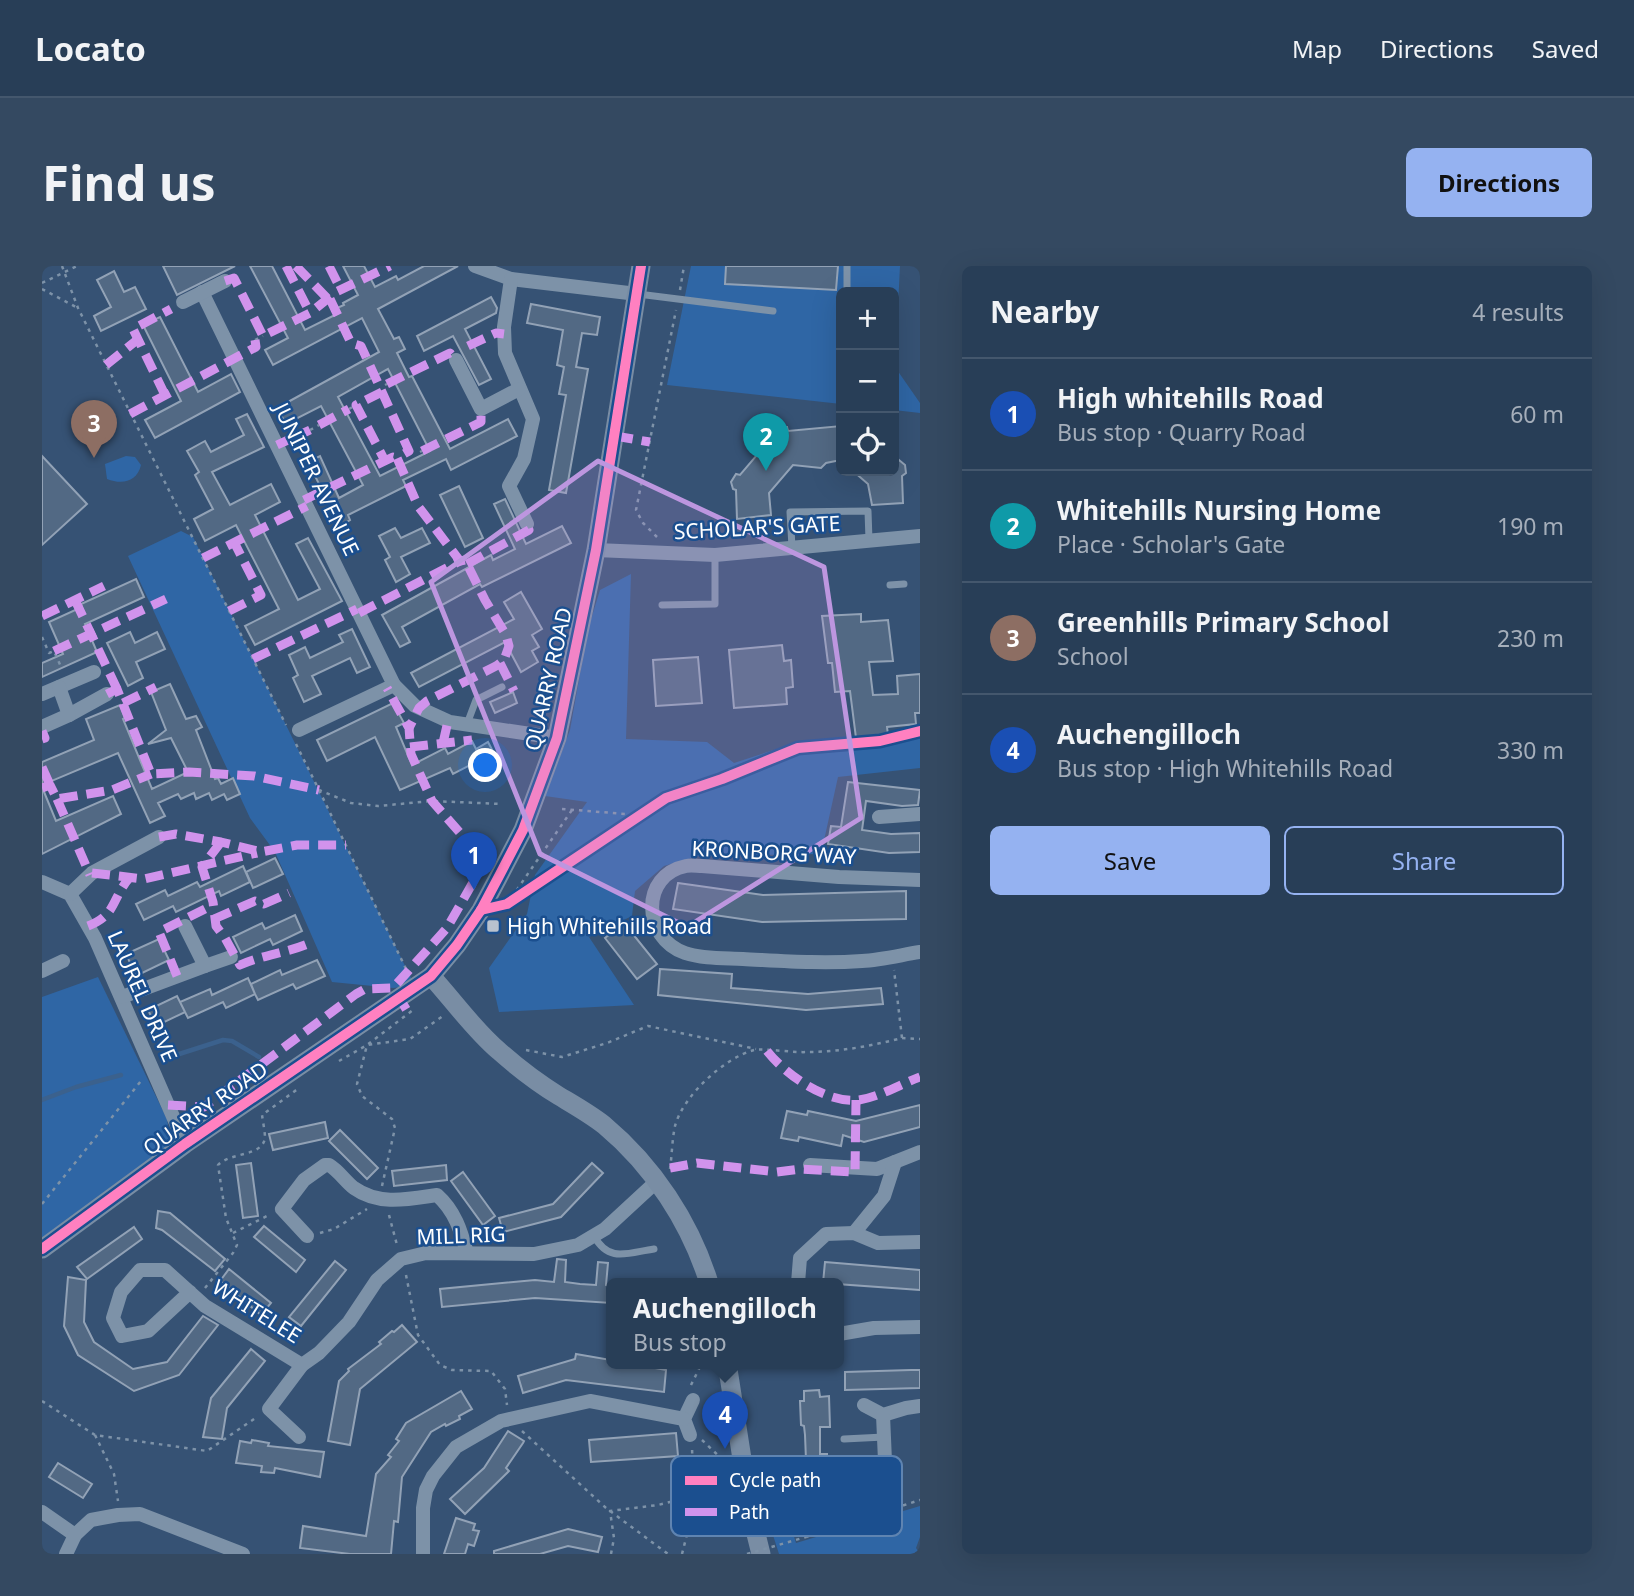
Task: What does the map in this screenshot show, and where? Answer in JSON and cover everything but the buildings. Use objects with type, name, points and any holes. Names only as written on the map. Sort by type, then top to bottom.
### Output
[{"type":"street","points":[[475,266],[511,279],[637,294]]},
{"type":"street","name":"QUARRY ROAD","points":[[42,1249],[185,1144],[423,981],[457,945],[481,910],[523,830],[557,738],[596,550],[641,266]]},
{"type":"street","points":[[511,279],[504,327],[505,353],[533,419],[524,459],[509,486],[527,524]]},
{"type":"street","points":[[184,302],[225,281]]},
{"type":"street","name":"JUNIPER AVENUE","points":[[202,292],[394,685],[415,706],[450,722],[557,738]]},
{"type":"street","points":[[456,360],[481,409],[519,389]]},
{"type":"street","name":"SCHOLAR'S GATE","points":[[596,550],[715,555],[920,536]]},
{"type":"street","points":[[42,694],[93,672]]},
{"type":"street","points":[[64,685],[69,715]]},
{"type":"street","points":[[292,730],[394,685]]},
{"type":"street","points":[[42,727],[107,694]]},
{"type":"street","points":[[879,817],[920,814]]},
{"type":"street","points":[[42,882],[70,894],[92,873],[159,837]]},
{"type":"street","name":"KRONBORG WAY","points":[[920,880],[685,866],[656,889],[651,907],[656,927],[664,941],[687,954],[803,962],[864,961],[920,951]]},
{"type":"street","name":"LAUREL DRIVE","points":[[70,894],[95,938],[185,1144]]},
{"type":"street","points":[[185,926],[205,966]]},
{"type":"street","points":[[122,997],[231,957]]},
{"type":"street","points":[[42,971],[64,961]]},
{"type":"street","points":[[423,981],[457,1005],[497,1050],[602,1124],[664,1175],[707,1278]]},
{"type":"street","points":[[810,1165],[877,1169],[920,1152]]},
{"type":"street","points":[[854,1233],[884,1196],[895,1162]]},
{"type":"street","points":[[307,1236],[282,1209],[304,1180],[325,1165],[338,1172],[363,1194],[401,1201],[436,1195],[445,1203],[459,1225],[467,1253]]},
{"type":"street","name":"MILL RIG","points":[[268,1409],[302,1365],[319,1353],[349,1322],[377,1280],[401,1259],[426,1253],[534,1254],[578,1245],[605,1229],[664,1175]]},
{"type":"street","points":[[798,1278],[800,1258],[825,1234],[854,1233],[878,1243],[920,1242]]},
{"type":"street","name":"WHITELEE","points":[[193,1295],[148,1331],[122,1336],[113,1318],[121,1292],[140,1270],[165,1270],[193,1295],[205,1306],[302,1365]]},
{"type":"street","points":[[844,1333],[874,1328],[920,1327]]},
{"type":"street","points":[[728,1369],[742,1456]]},
{"type":"street","points":[[690,1435],[684,1419],[691,1394]]},
{"type":"street","points":[[423,1554],[423,1508],[426,1490],[433,1476],[456,1447],[508,1419],[590,1401],[684,1419]]},
{"type":"street","points":[[864,1405],[883,1415],[920,1406]]},
{"type":"street","points":[[268,1409],[299,1437]]},
{"type":"street","points":[[883,1415],[885,1456]]},
{"type":"street","points":[[42,1512],[75,1535]]},
{"type":"street","points":[[65,1554],[75,1535],[91,1520],[140,1514],[243,1554]]},
{"type":"street","points":[[757,1536],[761,1554]]},
{"type":"lane","points":[[846,287],[847,266]]},
{"type":"lane","points":[[637,294],[773,311]]},
{"type":"lane","points":[[792,549],[790,512],[868,511],[869,541]]},
{"type":"lane","points":[[662,605],[715,604],[715,555]]},
{"type":"lane","points":[[890,584],[904,584]]},
{"type":"lane","points":[[467,724],[476,700],[502,687]]},
{"type":"lane","points":[[594,1236],[600,1248],[615,1255],[654,1249]]},
{"type":"lane","points":[[844,1439],[884,1437]]},
{"type":"path","points":[[62,266],[78,308],[292,730],[319,790],[423,981],[418,1007],[368,1045],[339,1061]]},
{"type":"path","points":[[42,283],[77,266]]},
{"type":"path","points":[[683,554],[655,536],[636,510],[684,266]]},
{"type":"path","points":[[42,289],[78,308]]},
{"type":"path","points":[[255,340],[263,336]]},
{"type":"path","points":[[349,409],[356,405]]},
{"type":"path","points":[[310,430],[319,425]]},
{"type":"path","points":[[42,637],[49,653],[54,651],[64,685]]},
{"type":"path","points":[[319,790],[351,803],[378,806],[432,801],[502,804]]},
{"type":"path","points":[[562,809],[643,812]]},
{"type":"path","points":[[507,904],[572,810]]},
{"type":"path","points":[[626,823],[643,812]]},
{"type":"path","points":[[481,910],[507,904],[538,884]]},
{"type":"path","points":[[892,956],[902,1038]]},
{"type":"path","points":[[368,1045],[410,1039],[457,1005]]},
{"type":"path","points":[[497,1050],[528,1051],[562,1057],[648,1026],[756,1049],[811,1052],[867,1047],[902,1038],[920,1039]]},
{"type":"path","points":[[307,1236],[334,1229],[358,1216],[379,1198],[395,1128],[392,1119],[362,1096],[357,1084],[368,1045]]},
{"type":"path","points":[[664,1175],[676,1124],[685,1105],[715,1072],[756,1049]]},
{"type":"path","points":[[42,1204],[136,1084],[154,1073]]},
{"type":"path","points":[[193,1295],[233,1253],[237,1245],[226,1218],[218,1165],[225,1158],[244,1155],[259,1148],[265,1140],[262,1115],[307,1083]]},
{"type":"path","points":[[379,1198],[387,1209],[414,1308],[418,1335],[440,1365],[452,1370],[491,1371],[505,1389],[508,1419],[610,1511],[668,1554]]},
{"type":"path","points":[[233,1233],[282,1209]]},
{"type":"path","points":[[691,1394],[700,1369]]},
{"type":"path","points":[[42,1401],[95,1435],[207,1451],[268,1409]]},
{"type":"path","points":[[95,1435],[114,1474],[118,1501]]},
{"type":"path","points":[[693,1456],[690,1435],[704,1440],[718,1456]]},
{"type":"path","points":[[902,1506],[920,1500]]},
{"type":"path","points":[[610,1511],[671,1502]]},
{"type":"path","points":[[610,1511],[614,1538],[611,1554]]},
{"type":"path","points":[[682,1554],[687,1536]]},
{"type":"path","points":[[747,1554],[809,1536]]},
{"type":"highlighted area","points":[[598,461],[824,567],[861,818],[687,927],[540,854],[431,582]]},
{"type":"shaded area","points":[[691,266],[900,266],[899,287],[836,287],[836,403],[667,385]]},
{"type":"shaded area","points":[[899,373],[920,403],[920,413],[899,411]]},
{"type":"shaded area","points":[[126,456],[135,457],[141,465],[136,475],[123,482],[107,479],[105,464]]},
{"type":"shaded area","points":[[181,531],[193,537],[415,986],[393,988],[332,982],[275,852],[250,818],[128,556]]},
{"type":"shaded area","points":[[631,574],[626,739],[707,742],[734,763],[795,743],[888,735],[920,729],[920,768],[838,777],[821,854],[699,856],[664,866],[635,891],[632,916],[589,937],[634,1005],[499,1012],[489,968],[527,914],[535,875],[587,802],[545,796],[570,730],[588,629],[600,590]]},
{"type":"shaded area","points":[[98,977],[167,1119],[171,1144],[42,1238],[42,997]]},
{"type":"shaded area","points":[[920,1506],[920,1537],[916,1548],[920,1554],[779,1554],[773,1536],[794,1536],[796,1543],[819,1536],[902,1536],[902,1511]]},
{"type":"waterway","points":[[173,1056],[223,1040],[232,1041],[259,1057]]},
{"type":"waterway","points":[[42,1100],[76,1087],[121,1075]]},
{"type":"marked path","points":[[286,266],[310,313]]},
{"type":"marked path","points":[[296,266],[328,299]]},
{"type":"marked path","points":[[329,266],[341,290]]},
{"type":"marked path","points":[[225,281],[234,278],[263,336],[310,313],[336,292],[390,266]]},
{"type":"marked path","points":[[330,299],[351,343],[361,346],[409,451],[397,458],[418,506],[460,561],[465,560],[506,635],[509,646],[504,660],[496,666],[427,701],[419,708],[409,728]]},
{"type":"marked path","points":[[165,395],[133,329],[171,309]]},
{"type":"marked path","points":[[468,346],[496,333],[504,334]]},
{"type":"marked path","points":[[106,365],[137,340]]},
{"type":"marked path","points":[[130,414],[256,347],[255,340]]},
{"type":"marked path","points":[[387,384],[450,353],[456,360]]},
{"type":"marked path","points":[[382,392],[356,405],[385,461]]},
{"type":"marked path","points":[[319,425],[349,409]]},
{"type":"marked path","points":[[422,451],[481,422],[481,409]]},
{"type":"marked path","points":[[277,445],[310,430]]},
{"type":"marked path","points":[[615,436],[650,442]]},
{"type":"marked path","points":[[304,500],[393,457],[397,458]]},
{"type":"marked path","points":[[203,558],[307,506]]},
{"type":"marked path","points":[[467,564],[529,530],[527,524]]},
{"type":"marked path","points":[[229,611],[261,595],[234,542]]},
{"type":"marked path","points":[[359,613],[460,561]]},
{"type":"marked path","points":[[42,616],[104,586]]},
{"type":"marked path","points":[[54,651],[166,599]]},
{"type":"marked path","points":[[75,600],[117,689]]},
{"type":"marked path","points":[[253,659],[357,609]]},
{"type":"marked path","points":[[500,663],[514,691]]},
{"type":"marked path","points":[[123,703],[156,687]]},
{"type":"marked path","points":[[168,1105],[204,1107],[356,994],[365,989],[393,988],[447,928],[484,863],[432,801],[411,754],[409,728],[387,688]]},
{"type":"marked path","points":[[107,694],[117,689],[151,774],[189,772],[254,776],[319,790]]},
{"type":"marked path","points":[[443,743],[448,721]]},
{"type":"marked path","points":[[42,731],[45,738],[42,739]]},
{"type":"marked path","points":[[410,747],[472,740]]},
{"type":"marked path","points":[[42,767],[50,785]]},
{"type":"marked path","points":[[42,788],[50,785],[57,799],[112,790],[151,774]]},
{"type":"marked path","points":[[57,799],[90,875]]},
{"type":"marked path","points":[[159,837],[176,834],[261,852],[297,845],[346,845]]},
{"type":"marked path","points":[[221,842],[202,867],[213,902],[216,926],[240,965],[310,943]]},
{"type":"marked path","points":[[92,873],[144,879],[257,853]]},
{"type":"marked path","points":[[88,926],[104,917],[130,877]]},
{"type":"marked path","points":[[214,919],[255,901],[264,904],[289,893]]},
{"type":"marked path","points":[[177,976],[159,932],[213,905]]},
{"type":"marked path","points":[[397,994],[409,1014]]},
{"type":"marked path","points":[[767,1051],[808,1086],[821,1093],[847,1100],[874,1096],[920,1077]]},
{"type":"marked path","points":[[670,1168],[697,1163],[777,1172],[800,1169],[855,1172],[856,1100]]},
{"type":"cycle path","points":[[42,1249],[185,1144],[431,976],[481,910],[523,830],[557,738],[596,550],[641,266]]},
{"type":"cycle path","points":[[481,910],[507,904],[666,798],[798,748],[880,741],[920,731]]},
{"type":"place","name":"Greenhills Primary School","points":[[94,458]]},
{"type":"place","name":"Whitehills Nursing Home","points":[[766,471]]},
{"type":"place","name":"High whitehills Road","points":[[474,890]]},
{"type":"place","name":"High Whitehills Road","points":[[493,926]]},
{"type":"place","name":"Auchengilloch","points":[[725,1449]]}]
